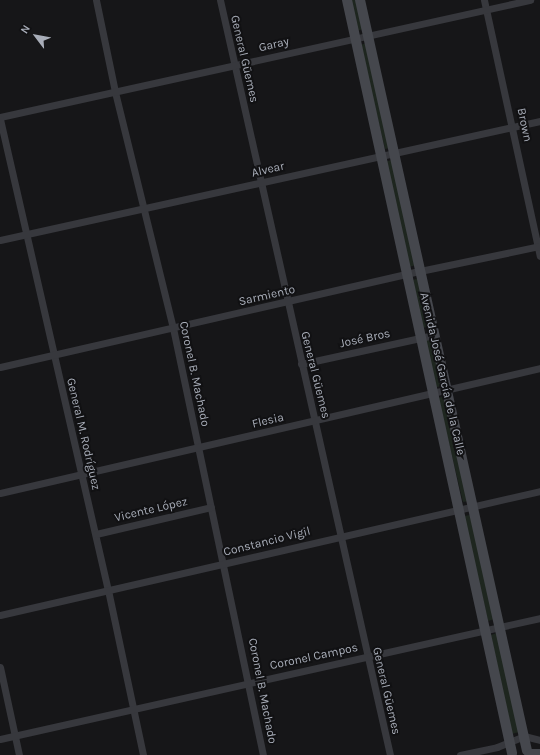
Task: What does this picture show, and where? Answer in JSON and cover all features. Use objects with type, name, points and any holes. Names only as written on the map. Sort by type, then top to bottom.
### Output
[{"type":"main road","name":"Avenida José García de la Calle","points":[[347,0],[432,392],[486,630],[511,754]]},
{"type":"main road","name":"Avenida José García de la Calle","points":[[360,0],[524,736],[533,753]]},
{"type":"main road","points":[[511,754],[519,750],[533,753]]},
{"type":"street","name":"Coronel B. Machado","points":[[96,0],[114,92],[142,209],[173,328],[224,563],[263,755]]},
{"type":"street","name":"General Güemes","points":[[220,0],[262,183],[286,303],[315,421],[366,657],[390,755]]},
{"type":"street","name":"Brown","points":[[484,0],[540,256]]},
{"type":"street","name":"Garay","points":[[0,118],[530,0]]},
{"type":"street","name":"General M. Rodríguez","points":[[0,118],[53,356],[96,534],[144,755]]},
{"type":"street","name":"Alvear","points":[[0,240],[262,183],[380,155],[540,121]]},
{"type":"street","name":"Sarmiento","points":[[0,367],[286,303],[406,274],[539,247]]},
{"type":"street","name":"José Bros","points":[[301,364],[434,335]]},
{"type":"street","name":"Flesia","points":[[0,493],[540,368]]},
{"type":"street","name":"Constancio Vigil","points":[[0,615],[540,491]]},
{"type":"street","name":"Vicente López","points":[[96,534],[211,507]]},
{"type":"street","name":"Coronel Campos","points":[[0,739],[540,618]]},
{"type":"street","points":[[0,667],[16,735],[19,755]]},
{"type":"street","points":[[460,755],[497,747],[509,740],[524,736],[540,740]]},
{"type":"shaded area","points":[[350,0],[357,0],[363,29],[357,31]]},
{"type":"shaded area","points":[[367,43],[391,148],[385,149],[360,45]]},
{"type":"shaded area","points":[[392,160],[416,265],[409,267],[385,162]]},
{"type":"shaded area","points":[[419,278],[430,326],[423,328],[413,280]]},
{"type":"shaded area","points":[[432,338],[443,386],[436,387],[425,340]]},
{"type":"shaded area","points":[[445,396],[469,501],[463,502],[438,398]]},
{"type":"shaded area","points":[[470,515],[495,619],[488,621],[464,516]]},
{"type":"shaded area","points":[[497,633],[519,732],[512,734],[491,635]]}]
